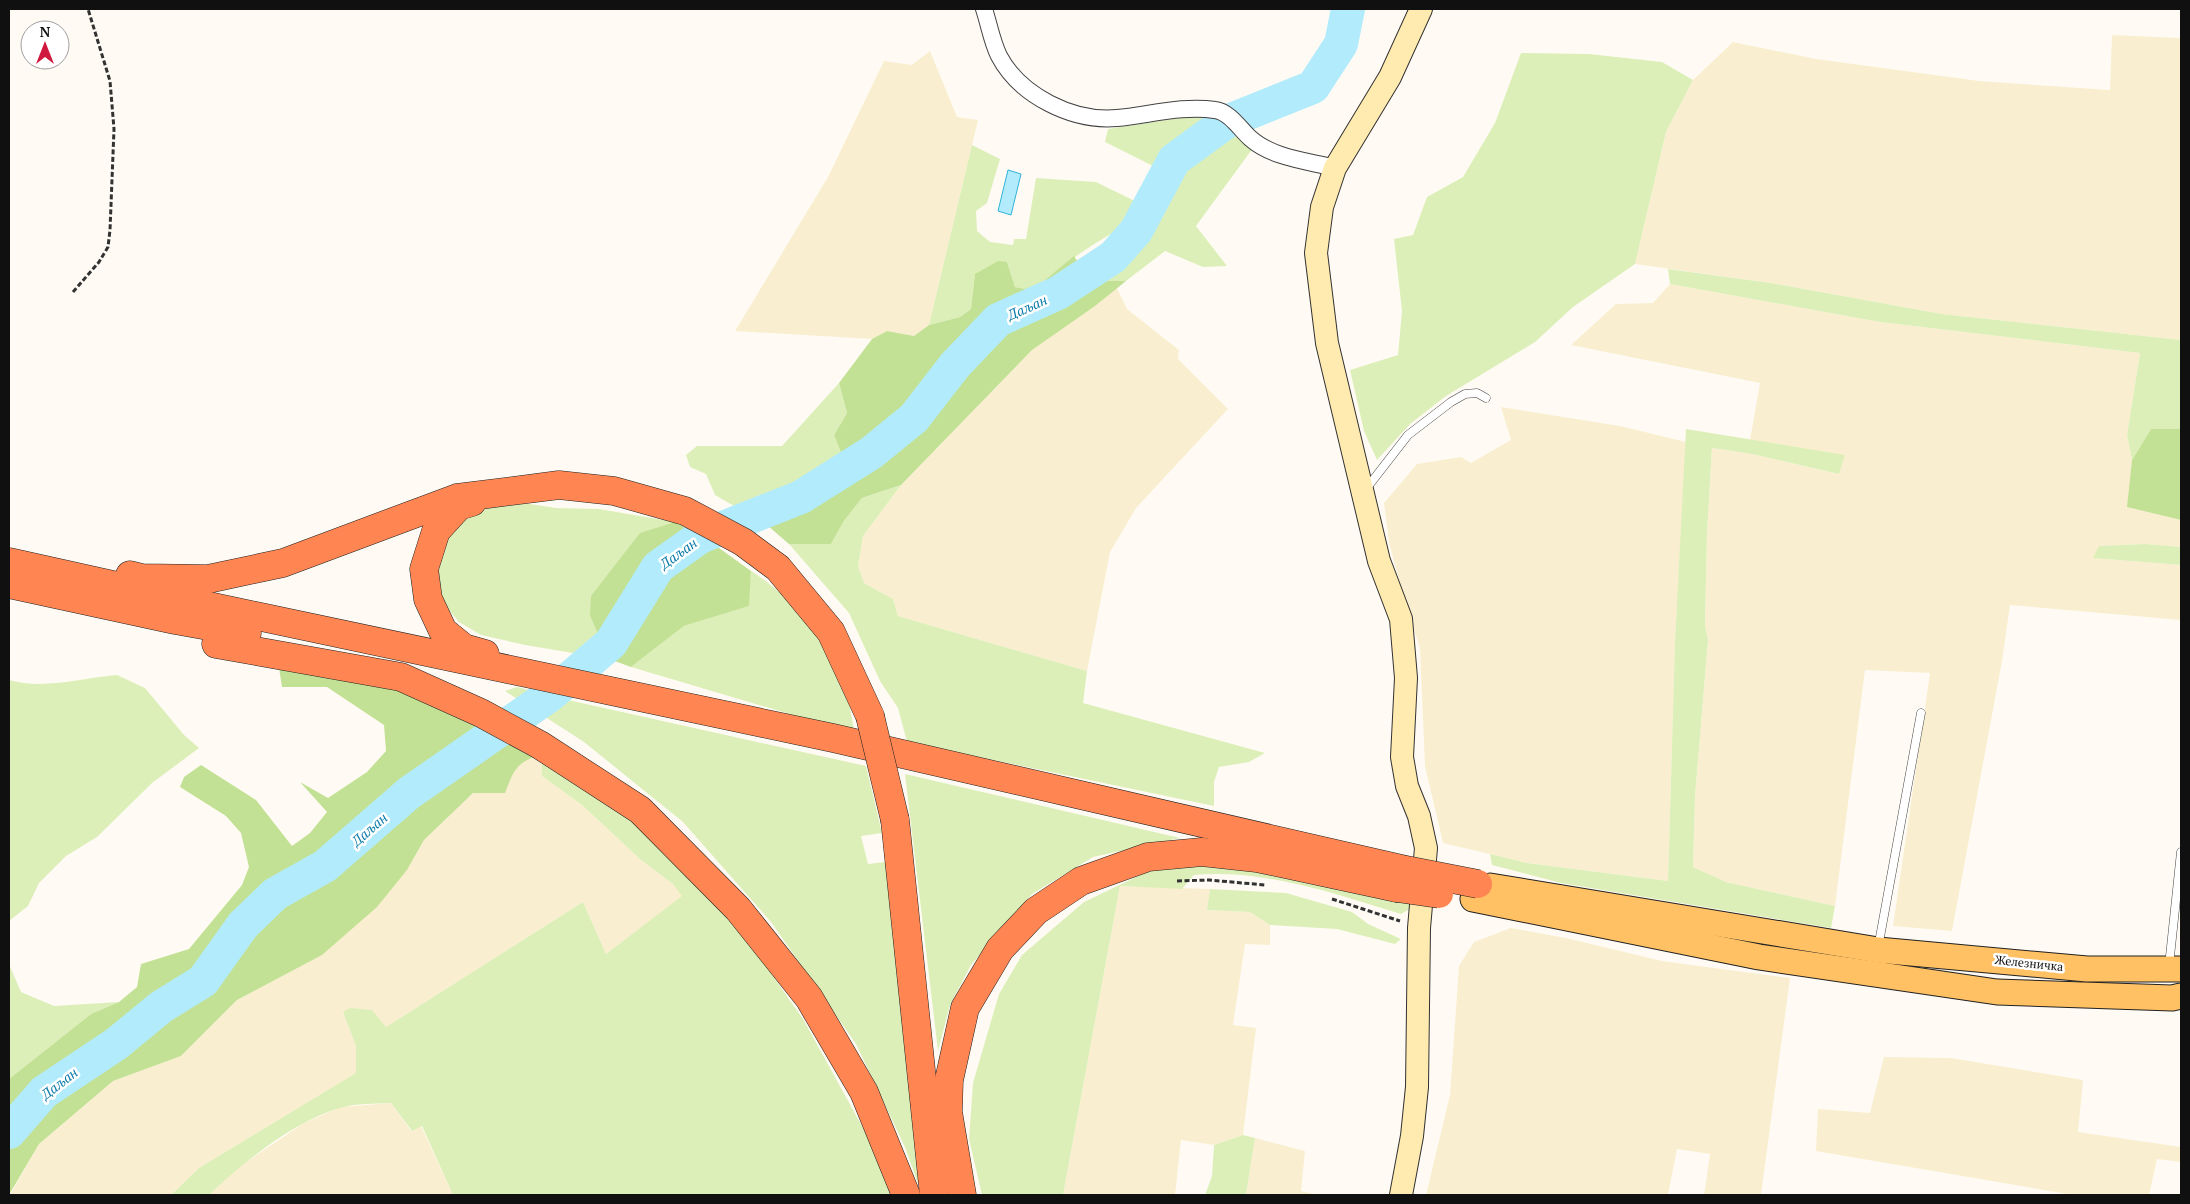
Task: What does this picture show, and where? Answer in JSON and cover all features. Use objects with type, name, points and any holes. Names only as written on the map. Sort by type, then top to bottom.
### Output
[{"type":"highway","points":[[9,550],[142,578],[208,579],[283,563],[457,498],[559,485],[614,491],[685,511],[743,542],[778,568],[831,632],[870,716],[895,820],[911,956],[920,1075],[934,1195]]},
{"type":"highway","points":[[512,490],[459,506],[436,531],[424,569],[428,599],[443,631],[464,648],[527,675]]},
{"type":"highway","points":[[9,562],[527,675],[833,738],[1398,879]]},
{"type":"highway","points":[[9,584],[175,620],[425,664],[527,675]]},
{"type":"highway","points":[[9,593],[178,638],[401,677],[481,713],[540,745],[640,810],[738,909],[809,998],[864,1092],[906,1195]]},
{"type":"highway","points":[[609,692],[828,752],[1398,879]]},
{"type":"highway","points":[[962,1195],[948,1104],[949,1080],[965,1008],[1000,949],[1036,910],[1081,880],[1148,857],[1202,852],[1257,858],[1475,891]]},
{"type":"highway","points":[[911,956],[951,1195]]},
{"type":"main road","name":"Железничка","points":[[1475,891],[1878,950],[2087,970],[2175,969]]},
{"type":"main road","points":[[1475,891],[1759,957],[1997,992],[2172,998],[2181,996]]},
{"type":"street","points":[[984,9],[999,56],[1015,78],[1035,96],[1067,111],[1094,118],[1115,118],[1180,110],[1217,110],[1230,117],[1251,139],[1264,148],[1335,168]]},
{"type":"street","points":[[1400,1195],[1412,1136],[1417,1087],[1419,928],[1426,848],[1418,816],[1407,786],[1402,757],[1406,678],[1400,619],[1379,561],[1326,343],[1316,252],[1322,207],[1335,168],[1390,77],[1421,9]]},
{"type":"lane","points":[[1363,493],[1384,463],[1408,435],[1451,402],[1465,394],[1477,393],[1486,398]]},
{"type":"lane","points":[[1878,950],[1921,713]]},
{"type":"lane","points":[[2175,969],[2181,852]]},
{"type":"path","points":[[73,292],[99,262],[108,247],[110,230],[114,129],[110,81],[88,9]]},
{"type":"path","points":[[1177,881],[1209,880],[1275,886]]},
{"type":"path","points":[[1329,898],[1419,928]]},
{"type":"shaded area","points":[[2112,35],[2181,38],[2181,340],[1942,314],[1771,283],[1635,264],[1666,132],[1693,80],[1733,42],[1816,59],[1979,81],[2110,90]]},
{"type":"shaded area","points":[[930,51],[957,117],[978,120],[929,325],[914,336],[887,331],[872,339],[735,331],[828,177],[884,61],[912,65]]},
{"type":"shaded area","points":[[1670,284],[1880,322],[2140,353],[2127,435],[2132,460],[2128,507],[2181,520],[2181,547],[2145,544],[2100,546],[2094,558],[2181,565],[2181,620],[2010,605],[2002,661],[1952,931],[1893,926],[1930,673],[1865,670],[1835,906],[1726,882],[1693,867],[1695,797],[1708,640],[1705,626],[1707,533],[1712,448],[1752,454],[1838,474],[1844,456],[1750,440],[1760,383],[1571,345],[1616,304],[1653,303]]},
{"type":"shaded area","points":[[1117,288],[1127,309],[1179,350],[1178,359],[1228,409],[1136,508],[1110,552],[1087,671],[898,616],[893,599],[864,583],[858,566],[863,536],[901,485],[1032,350]]},
{"type":"shaded area","points":[[1501,407],[1620,426],[1686,442],[1675,641],[1668,881],[1527,863],[1443,843],[1425,766],[1420,648],[1389,542],[1384,503],[1417,464],[1461,457],[1471,463],[1511,440]]},
{"type":"shaded area","points":[[541,755],[542,776],[582,805],[641,860],[673,884],[683,896],[606,954],[583,902],[386,1027],[343,1012],[356,1046],[357,1073],[199,1168],[171,1195],[10,1195],[39,1144],[113,1081],[181,1056],[237,1000],[322,955],[407,870],[424,840],[473,793],[505,792],[515,767],[526,759]]},
{"type":"shaded area","points":[[1120,886],[1210,889],[1207,910],[1250,912],[1270,925],[1270,945],[1245,944],[1233,1025],[1256,1028],[1243,1135],[1214,1145],[1181,1140],[1175,1195],[1063,1195]]},
{"type":"shaded area","points":[[1511,928],[1566,938],[1662,961],[1790,978],[1761,1195],[1704,1195],[1710,1154],[1677,1149],[1668,1195],[1426,1195],[1450,1095],[1459,966],[1474,942]]},
{"type":"shaded area","points":[[1884,1057],[1951,1058],[2083,1080],[2078,1132],[2181,1147],[2181,1162],[2157,1159],[2149,1195],[2073,1195],[1816,1151],[1818,1109],[1870,1113]]},
{"type":"shaded area","points":[[391,1103],[411,1131],[421,1126],[453,1195],[209,1195],[239,1167],[304,1123],[341,1107]]},
{"type":"shaded area","points":[[1255,1138],[1305,1151],[1301,1191],[1318,1195],[1246,1195]]},
{"type":"green space","points":[[1521,53],[1589,54],[1662,62],[1693,80],[1666,132],[1635,264],[1573,307],[1535,342],[1446,396],[1410,424],[1377,460],[1364,431],[1350,370],[1398,355],[1402,311],[1394,239],[1413,235],[1427,197],[1463,177],[1495,123]]},
{"type":"green space","points":[[1205,114],[1219,117],[1253,148],[1196,226],[1227,266],[1203,267],[1165,251],[1126,281],[1090,281],[1113,265],[1133,245],[1121,229],[1086,249],[1033,290],[1015,287],[1007,262],[975,275],[971,309],[960,317],[929,325],[972,145],[1000,159],[987,203],[976,211],[977,231],[990,242],[1013,245],[1014,239],[1026,239],[1036,178],[1096,182],[1137,202],[1144,201],[1159,169],[1105,142],[1108,129]]},
{"type":"green space","points":[[1074,256],[1090,281],[1126,281],[1095,306],[1032,350],[901,485],[862,498],[844,521],[831,544],[789,544],[767,525],[761,505],[799,487],[842,455],[834,435],[847,413],[839,383],[872,339],[887,331],[914,336],[929,325],[960,317],[971,309],[975,274],[998,261],[1007,262],[1015,287],[1033,290]]},
{"type":"green space","points":[[1668,269],[1771,283],[1942,314],[2181,340],[2181,429],[2151,429],[2132,460],[2127,435],[2140,353],[1880,322],[1670,284]]},
{"type":"green space","points":[[839,383],[847,413],[834,435],[842,455],[799,487],[761,505],[767,525],[715,495],[706,474],[690,467],[686,455],[697,446],[782,446]]},
{"type":"green space","points":[[1686,429],[1845,455],[1839,474],[1752,454],[1712,448],[1707,533],[1705,625],[1708,640],[1695,797],[1693,867],[1726,882],[1835,906],[1831,928],[1561,883],[1492,865],[1490,854],[1527,863],[1668,881],[1675,641]]},
{"type":"green space","points":[[2151,429],[2181,429],[2181,520],[2127,507],[2132,460]]},
{"type":"green space","points":[[901,485],[863,536],[858,566],[864,583],[893,599],[898,616],[1087,671],[1083,703],[1265,753],[1249,762],[1219,767],[1214,782],[1214,806],[907,742],[898,708],[880,681],[849,613],[789,544],[831,544],[844,521],[862,498]]},
{"type":"green space","points":[[517,502],[556,508],[599,509],[675,522],[590,616],[609,659],[525,645],[481,635],[459,622],[444,604],[436,571],[450,528],[484,509]]},
{"type":"green space","points":[[675,522],[719,548],[751,571],[749,606],[684,626],[631,667],[609,659],[590,616],[591,596],[640,533]]},
{"type":"green space","points":[[2145,544],[2181,547],[2181,565],[2093,558],[2099,546]]},
{"type":"green space","points":[[751,571],[766,581],[794,606],[818,635],[837,667],[844,684],[854,729],[840,729],[631,667],[684,626],[748,606]]},
{"type":"green space","points":[[279,668],[414,689],[541,755],[526,761],[517,768],[505,793],[473,793],[424,840],[407,870],[377,907],[322,955],[237,1000],[181,1056],[113,1081],[39,1144],[9,1195],[9,1079],[91,1014],[119,1002],[137,987],[141,964],[189,949],[242,885],[249,867],[241,833],[226,816],[180,787],[184,777],[201,765],[256,800],[292,846],[310,833],[327,812],[300,782],[328,798],[367,772],[386,751],[384,725],[327,687],[282,687]]},
{"type":"green space","points":[[117,675],[145,688],[184,735],[199,748],[152,783],[97,837],[66,856],[39,883],[28,906],[9,921],[9,680],[22,683],[49,684]]},
{"type":"green space","points":[[517,687],[866,766],[882,833],[861,836],[868,864],[885,862],[890,865],[922,1195],[905,1147],[856,1044],[771,922],[683,822],[584,742],[505,691]]},
{"type":"green space","points":[[541,755],[602,794],[671,852],[737,925],[803,1019],[885,1168],[895,1195],[453,1195],[422,1126],[412,1131],[391,1103],[352,1105],[323,1114],[305,1122],[270,1144],[209,1195],[171,1195],[199,1168],[356,1073],[356,1046],[343,1012],[350,1008],[372,1010],[386,1027],[583,902],[606,954],[682,896],[673,884],[641,860],[582,805],[542,776]]},
{"type":"green space","points":[[905,774],[1180,838],[1093,857],[1032,894],[971,965],[950,1005],[938,1051]]},
{"type":"green space","points":[[1210,862],[1413,895],[1410,909],[1401,914],[1299,884],[1247,876],[1194,875],[1182,889],[1120,886],[1063,1195],[982,1195],[969,1139],[973,1083],[999,994],[1022,955],[1084,902],[1155,868]]},
{"type":"green space","points":[[1210,889],[1286,893],[1352,912],[1368,924],[1401,939],[1395,944],[1337,929],[1270,925],[1250,912],[1207,910]]},
{"type":"green space","points":[[9,964],[21,992],[54,1006],[119,1002],[91,1014],[9,1079]]},
{"type":"green space","points":[[1243,1135],[1255,1138],[1246,1195],[1205,1195],[1212,1176],[1214,1145]]},
{"type":"water","points":[[1008,170],[1021,174],[1011,215],[998,211]]},
{"type":"waterway","name":"Даљан","points":[[9,1132],[44,1092],[116,1044],[161,1007],[203,981],[243,925],[275,894],[325,866],[409,793],[550,695],[611,643],[658,567],[700,537],[801,497],[871,453],[914,418],[955,365],[998,320],[1058,293],[1113,257],[1136,231],[1174,160],[1226,122],[1313,87],[1341,44],[1348,9]]}]
